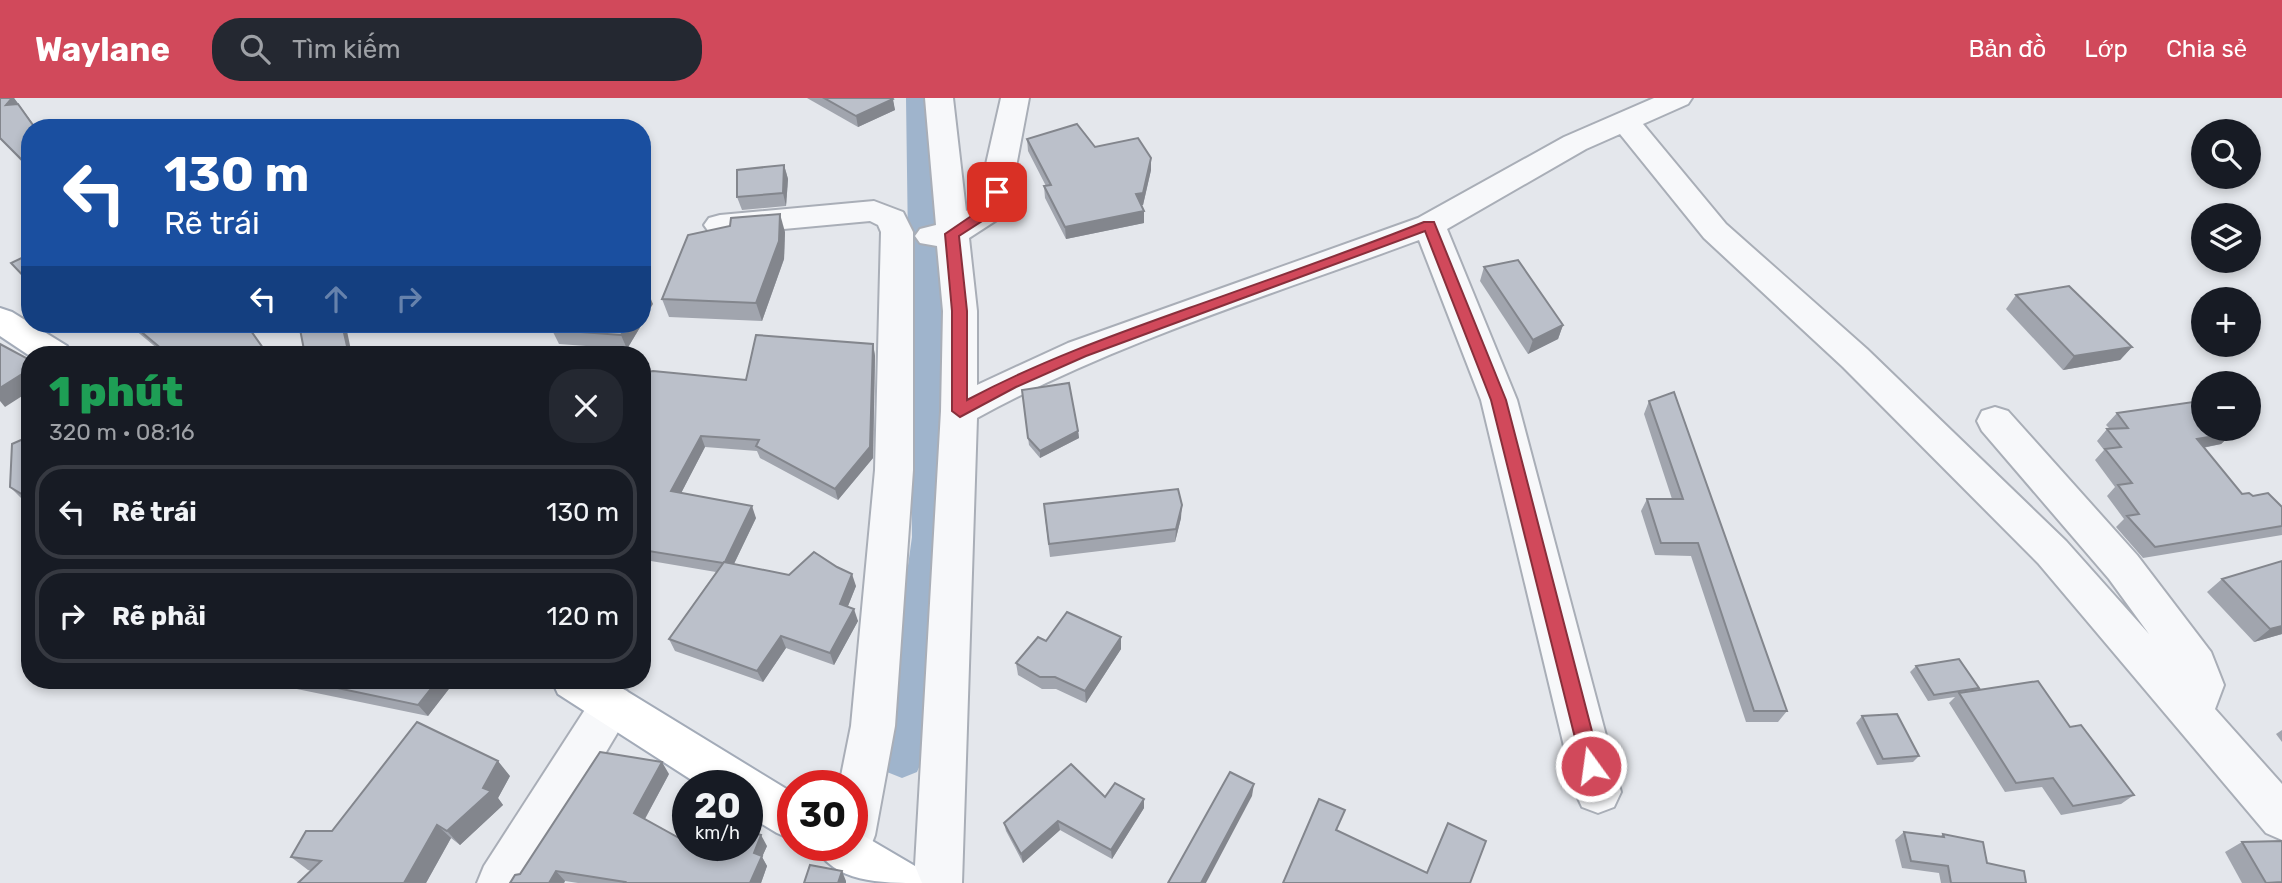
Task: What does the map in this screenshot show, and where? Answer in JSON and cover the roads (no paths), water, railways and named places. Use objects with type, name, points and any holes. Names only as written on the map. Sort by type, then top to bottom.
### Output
[{"type":"main road","points":[[0,320],[41,346]]},
{"type":"main road","points":[[586,689],[716,770]]},
{"type":"main road","points":[[868,861],[898,883]]},
{"type":"street","points":[[863,770],[873,726],[894,470],[939,98]]},
{"type":"street","points":[[923,236],[992,209],[1015,98]]},
{"type":"street","points":[[960,411],[1001,388],[1080,352],[1429,225],[1633,110],[1678,98]]},
{"type":"street","points":[[1633,110],[1715,231],[1854,358],[2052,552],[2282,818]]},
{"type":"street","points":[[720,225],[874,211],[923,236],[960,311],[960,411],[938,883]]},
{"type":"street","points":[[1429,225],[1499,400],[1598,792]]},
{"type":"street","points":[[1995,421],[2123,567],[2196,665],[2204,682],[2203,693],[2190,711]]},
{"type":"street","points":[[501,883],[612,705]]},
{"type":"waterway","points":[[902,758],[931,537],[920,98]]}]
